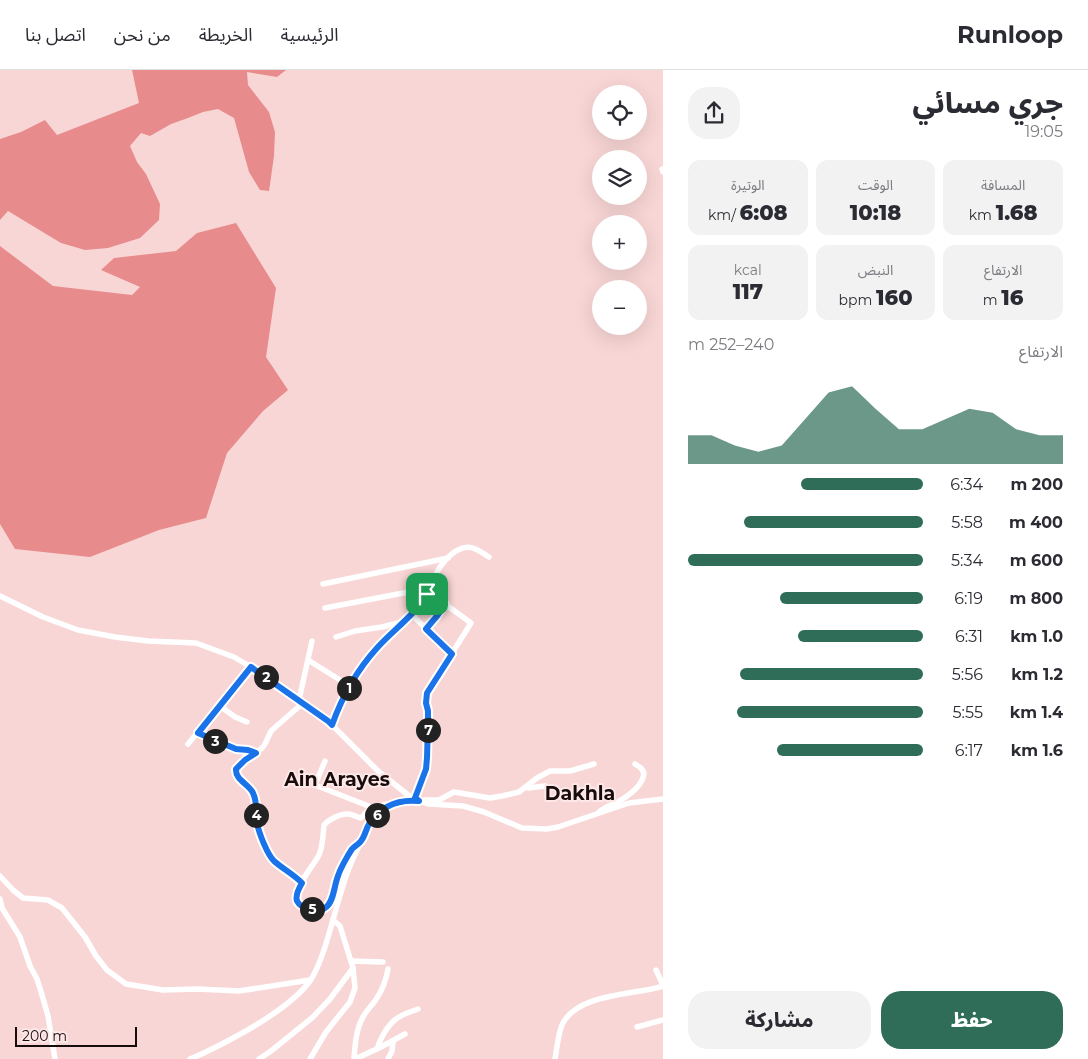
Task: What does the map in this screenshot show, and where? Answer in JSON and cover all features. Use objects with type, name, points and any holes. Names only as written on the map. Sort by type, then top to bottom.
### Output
[{"type":"street","points":[[332,725],[338,707],[362,666],[429,592],[438,571],[448,558],[458,550],[466,547],[472,547],[489,557]]},
{"type":"street","points":[[323,584],[448,558]]},
{"type":"street","points":[[325,608],[419,590],[429,592],[471,623],[427,693],[426,769],[417,800]]},
{"type":"street","points":[[0,596],[43,617],[78,630],[148,641],[196,643],[234,657],[332,725],[378,771],[395,786],[417,800],[462,806],[484,812],[522,828],[547,829],[558,828],[628,804],[663,799]]},
{"type":"street","points":[[426,629],[445,604]]},
{"type":"street","points":[[411,614],[452,654]]},
{"type":"street","points":[[336,637],[355,630],[382,627],[404,621]]},
{"type":"street","points":[[302,883],[296,876],[276,863],[272,858],[259,833],[256,801],[253,792],[236,775],[236,769],[264,746],[272,730],[301,702],[312,641]]},
{"type":"street","points":[[308,660],[340,680]]},
{"type":"street","points":[[188,744],[251,667]]},
{"type":"street","points":[[220,706],[247,722]]},
{"type":"street","points":[[198,733],[236,749],[256,753]]},
{"type":"street","points":[[325,761],[315,785],[371,807],[391,805]]},
{"type":"street","points":[[524,789],[550,771],[570,770],[594,764]]},
{"type":"street","points":[[595,815],[605,807],[621,800],[644,779],[644,773],[635,764]]},
{"type":"street","points":[[192,1059],[260,1022],[298,994],[310,980],[320,962],[352,862],[368,825],[380,812],[400,802],[409,800],[440,800],[454,792],[490,798],[518,792],[534,786],[545,786]]},
{"type":"street","points":[[361,842],[352,849],[339,874],[332,898],[326,908],[319,910],[308,909],[300,905],[297,896],[302,883],[320,853],[325,822],[344,814],[361,818],[371,807]]},
{"type":"street","points":[[0,876],[12,890],[23,898],[48,900],[62,908],[85,937],[107,970],[126,984],[164,990],[239,990],[310,980]]},
{"type":"street","points":[[0,899],[2,908],[20,937],[37,980],[48,1016],[55,1059]]},
{"type":"street","points":[[310,1059],[326,1032],[350,1002],[355,984],[353,968],[340,926],[333,920]]},
{"type":"street","points":[[351,961],[383,962]]},
{"type":"street","points":[[259,1059],[313,1017],[330,999],[353,968]]},
{"type":"street","points":[[388,969],[380,994],[361,1020],[355,1042],[355,1059],[377,1050],[405,1034]]},
{"type":"street","points":[[555,1059],[562,1026],[575,1010],[591,1001],[663,986],[656,970]]},
{"type":"street","points":[[377,1050],[380,1040],[396,1020],[418,1009]]},
{"type":"street","points":[[637,1026],[663,1020]]},
{"type":"street","points":[[388,1059],[392,1051],[393,1041]]},
{"type":"shaded area","points":[[132,70],[286,70],[277,77],[247,72],[248,85],[269,112],[275,132],[269,191],[260,190],[249,172],[234,118],[218,109],[203,112],[171,124],[150,136],[141,133],[130,146],[160,204],[159,220],[140,238],[108,248],[85,250],[61,243],[8,211],[0,220],[0,139],[21,132],[45,120],[57,135],[139,103]]},
{"type":"shaded area","points":[[236,223],[276,288],[266,357],[288,390],[263,411],[227,453],[206,518],[159,530],[90,557],[15,549],[0,524],[0,246],[53,286],[132,295],[140,287],[101,270],[114,258],[176,251],[197,233]]},
{"type":"district","name":"Ain Arayes","points":[[337,779]]},
{"type":"district","name":"Dakhla","points":[[580,793]]},
{"type":"route","points":[[427,594],[445,604],[426,629],[452,654],[429,688],[426,697],[428,747],[426,769],[415,798],[419,801],[409,800],[400,802],[380,812],[368,825],[361,842],[352,849],[339,874],[329,904],[326,908],[319,910],[308,909],[300,905],[297,900],[297,892],[302,883],[296,876],[276,863],[272,858],[259,833],[256,801],[253,792],[236,775],[236,769],[256,753],[230,747],[198,733],[251,667],[332,725],[338,707],[362,666],[411,614],[427,594]]}]
